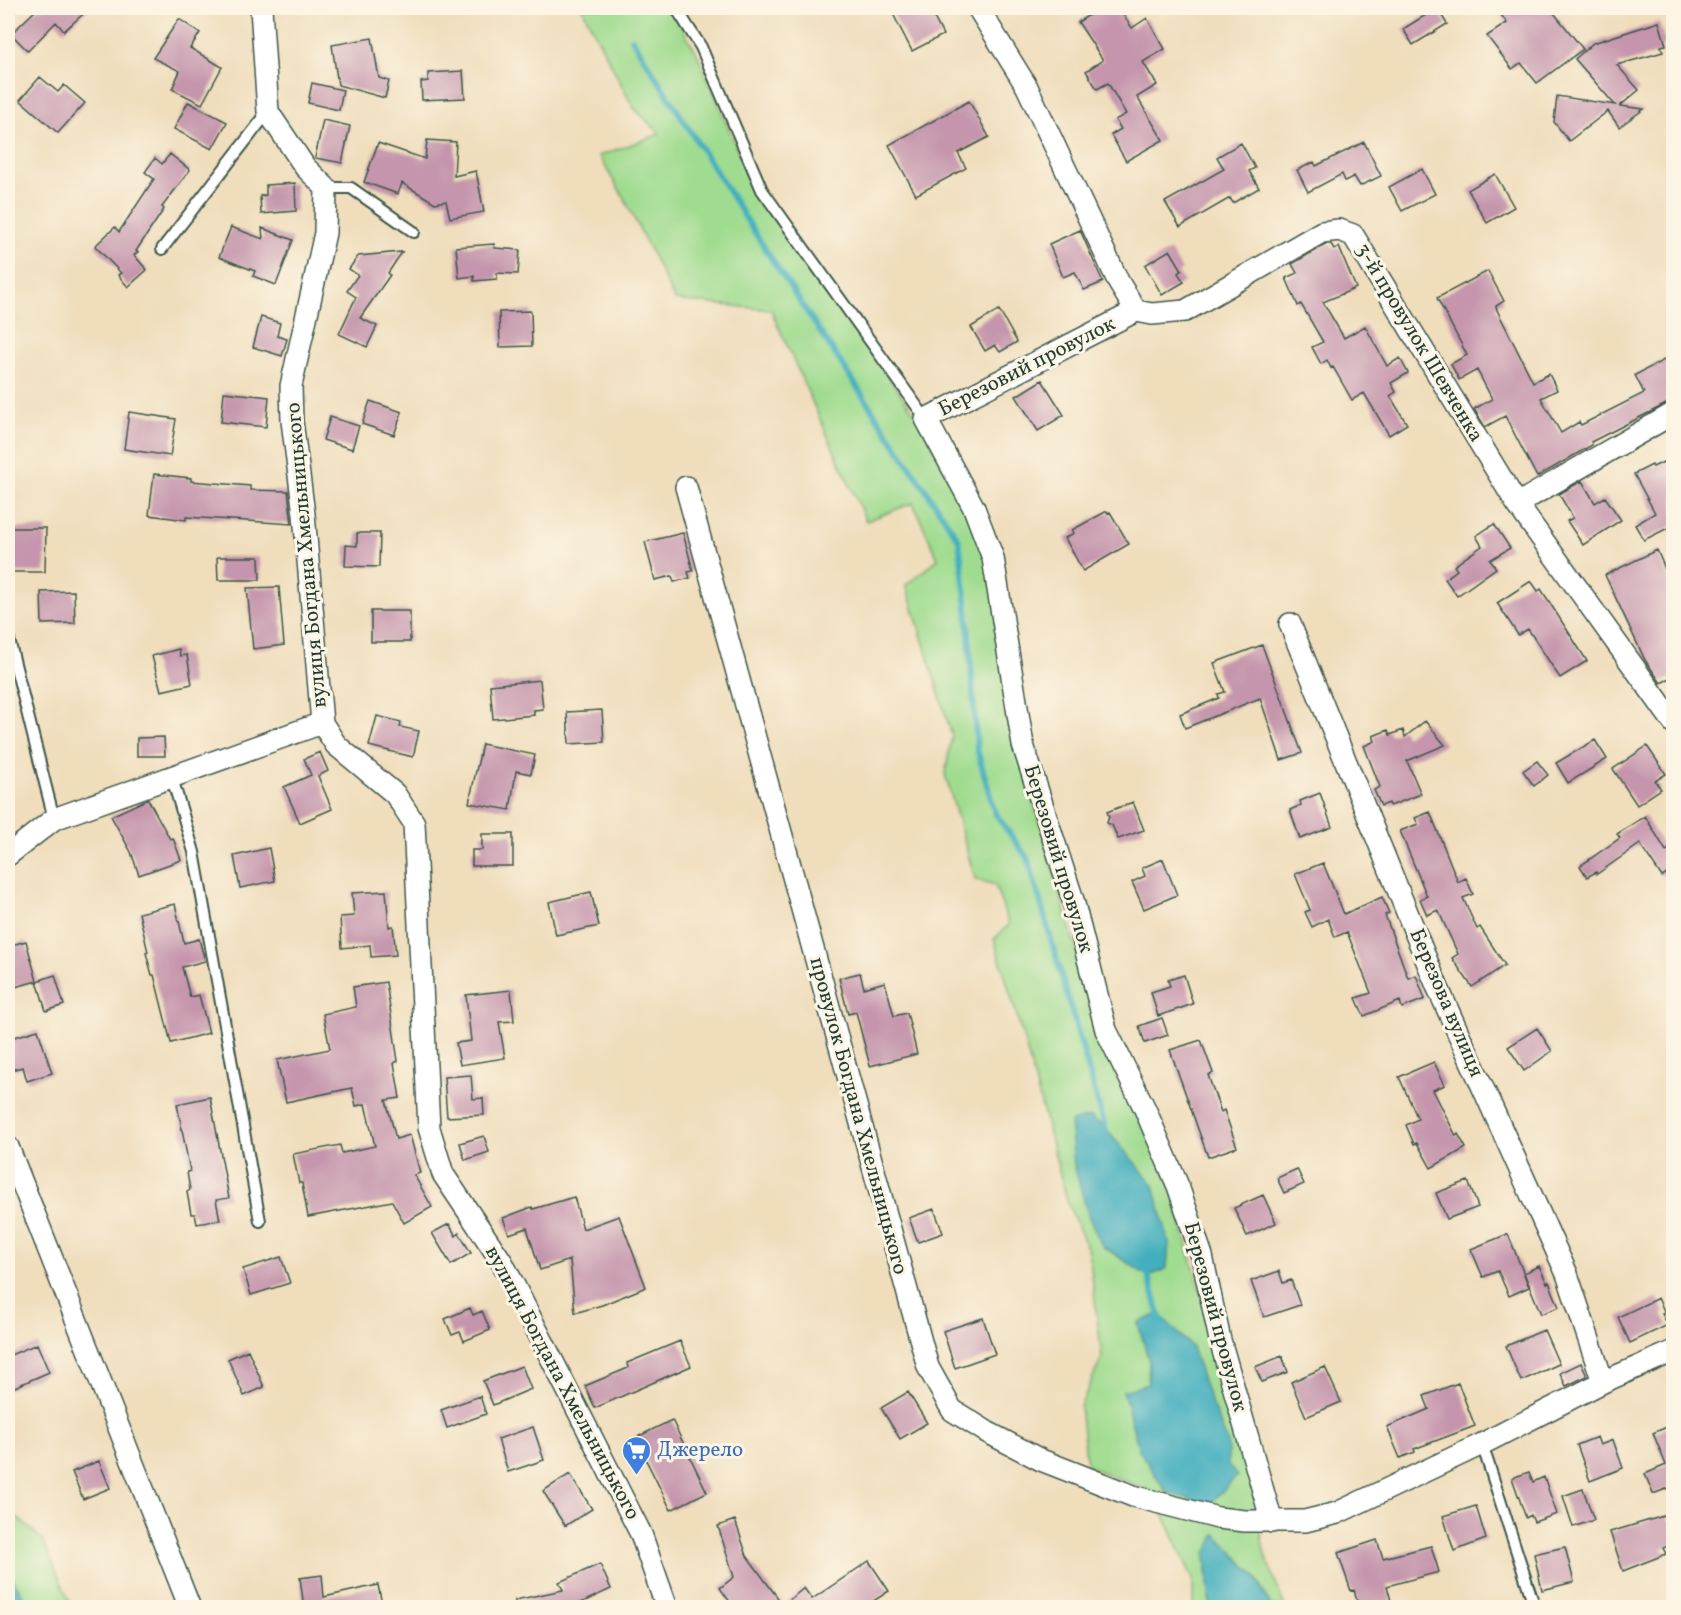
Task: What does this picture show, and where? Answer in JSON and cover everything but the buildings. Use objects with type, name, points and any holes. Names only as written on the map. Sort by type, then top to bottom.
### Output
[{"type":"street","points":[[261,8],[268,111],[305,167],[326,188]]},
{"type":"street","points":[[978,8],[1028,87],[1119,283],[1136,311]]},
{"type":"street","name":"вулиця Богдана Хмельницького","points":[[326,188],[326,233],[291,386],[292,421],[304,514],[322,723],[336,745],[395,794],[414,823],[429,1128],[443,1174],[502,1262],[641,1534],[667,1608]]},
{"type":"street","name":"3-й провулок Шевченка","points":[[1136,311],[1152,314],[1185,311],[1322,232],[1339,230],[1353,235],[1517,504],[1674,723]]},
{"type":"street","name":"Березовий провулок","points":[[1136,311],[926,419],[974,508],[993,558],[1023,745],[1073,900],[1106,1030],[1145,1110],[1168,1164],[1202,1256],[1220,1340],[1272,1522]]},
{"type":"street","points":[[1517,504],[1674,413]]},
{"type":"street","name":"провулок Богдана Хмельницького","points":[[686,487],[927,1367],[952,1410],[987,1432],[1041,1460],[1133,1497],[1218,1518],[1272,1522],[1305,1521],[1337,1513],[1482,1444],[1603,1382],[1674,1351]]},
{"type":"street","name":"Березова вулиця","points":[[1290,624],[1437,986],[1567,1274],[1603,1382]]},
{"type":"street","points":[[8,855],[54,819],[322,723]]},
{"type":"street","points":[[8,1147],[190,1608]]},
{"type":"lane","points":[[676,8],[701,47],[762,190],[926,419]]},
{"type":"lane","points":[[162,249],[268,111]]},
{"type":"lane","points":[[326,188],[351,188],[414,232]]},
{"type":"lane","points":[[8,636],[54,819]]},
{"type":"lane","points":[[172,778],[194,852],[260,1221]]},
{"type":"lane","points":[[1482,1444],[1535,1608]]},
{"type":"green space","points":[[582,8],[670,8],[696,51],[756,194],[921,422],[989,559],[1017,745],[1101,1035],[1172,1188],[1214,1341],[1249,1456],[1264,1552],[1285,1607],[1271,1607],[1256,1577],[1206,1554],[1210,1607],[1193,1607],[1193,1579],[1153,1492],[1087,1466],[1080,1407],[1102,1357],[1089,1252],[1068,1204],[994,939],[1009,925],[995,885],[975,879],[945,774],[952,736],[906,585],[938,559],[913,503],[866,521],[771,310],[675,300],[623,196],[599,156],[660,134],[633,107]],"holes":[[[1138,1323],[1192,1348],[1228,1443],[1228,1465],[1148,1384],[1149,1361]]]},
{"type":"green space","points":[[8,1510],[43,1540],[72,1607],[8,1607]]},
{"type":"water","points":[[1091,1117],[1106,1129],[1154,1185],[1169,1242],[1167,1268],[1149,1277],[1102,1246],[1088,1215],[1074,1165],[1070,1122]]},
{"type":"water","points":[[1159,1314],[1192,1347],[1205,1387],[1228,1443],[1228,1465],[1237,1476],[1209,1505],[1166,1492],[1139,1450],[1123,1391],[1148,1384],[1149,1361],[1138,1323]]},
{"type":"water","points":[[1216,1534],[1256,1577],[1271,1607],[1210,1607],[1206,1554]]},
{"type":"water","points":[[8,1574],[14,1580],[29,1607],[8,1607]]},
{"type":"waterway","points":[[632,39],[769,255],[959,540],[967,609],[977,749],[995,813],[1028,859],[1107,1134]]},
{"type":"waterway","points":[[1147,1271],[1161,1321]]},
{"type":"place","name":"Джерело","points":[[636,1476]]}]
